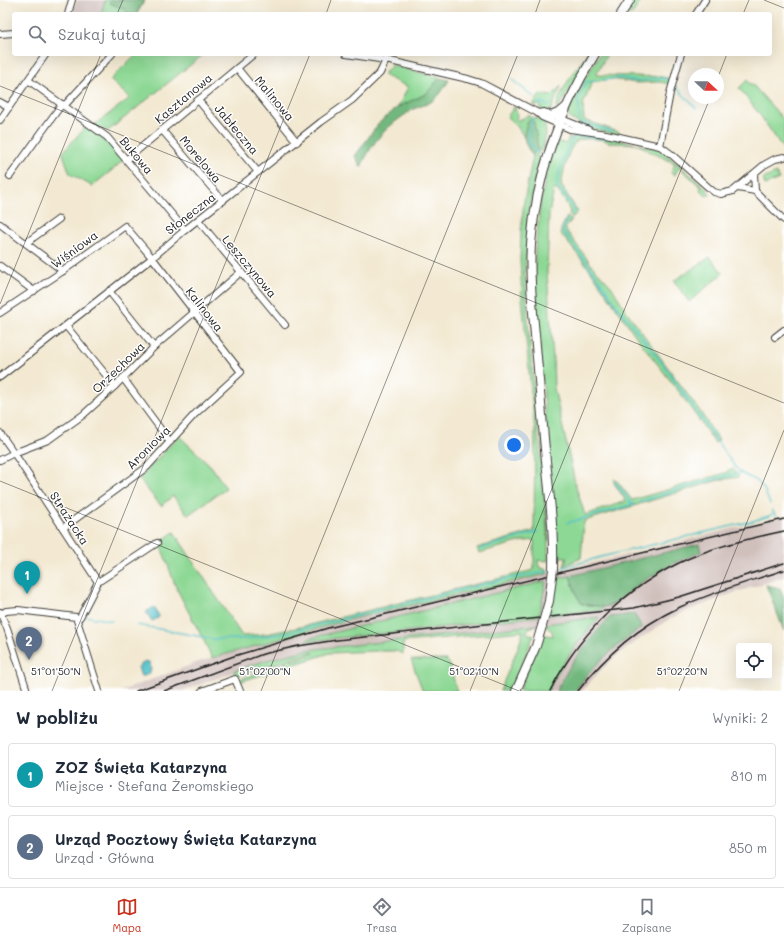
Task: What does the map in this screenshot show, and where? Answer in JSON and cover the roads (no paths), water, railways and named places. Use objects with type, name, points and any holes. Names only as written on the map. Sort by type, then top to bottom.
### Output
[{"type":"main road","points":[[622,12],[630,0]]},
{"type":"main road","points":[[516,691],[536,646],[549,601],[553,569],[552,524],[535,331],[531,266],[532,234],[537,197],[554,135],[577,84],[594,56]]},
{"type":"street","points":[[69,12],[72,0]]},
{"type":"street","points":[[697,12],[705,0]]},
{"type":"street","points":[[0,34],[12,33]]},
{"type":"street","points":[[0,120],[45,56]]},
{"type":"street","points":[[10,176],[63,105],[110,56]]},
{"type":"street","name":"Kasztanowa","points":[[127,159],[252,56]]},
{"type":"street","points":[[359,56],[386,60],[482,83],[538,112],[542,117],[592,131],[660,146],[672,154],[714,192],[721,194],[727,194],[738,188],[769,162],[784,157]]},
{"type":"street","points":[[660,146],[670,93],[680,56]]},
{"type":"street","name":"Słoneczna","points":[[0,377],[357,95],[380,73],[386,60]]},
{"type":"street","name":"Malinowa","points":[[237,68],[297,142]]},
{"type":"street","name":"Bukowa","points":[[28,80],[107,137],[185,230]]},
{"type":"street","name":"Jabłeczna","points":[[198,100],[258,172]]},
{"type":"street","points":[[0,102],[9,107]]},
{"type":"street","points":[[552,115],[567,105]]},
{"type":"street","points":[[567,105],[567,116],[572,126]]},
{"type":"street","points":[[538,112],[544,112],[552,115],[560,122]]},
{"type":"street","points":[[554,135],[572,126]]},
{"type":"street","name":"Morelowa","points":[[162,130],[223,201]]},
{"type":"street","points":[[754,174],[754,191]]},
{"type":"street","points":[[738,188],[754,191],[784,220]]},
{"type":"street","points":[[26,243],[59,219]]},
{"type":"street","name":"Leszczynowa","points":[[198,220],[285,325]]},
{"type":"street","points":[[0,224],[63,271]]},
{"type":"street","name":"Wiśniowa","points":[[0,313],[63,271],[125,226],[152,258]]},
{"type":"street","name":"Kalinowa","points":[[152,258],[241,372]]},
{"type":"street","points":[[0,266],[34,291]]},
{"type":"street","name":"Orzechowa","points":[[0,460],[14,452],[48,440],[83,415],[154,347],[241,272]]},
{"type":"street","points":[[110,291],[154,347]]},
{"type":"street","points":[[66,326],[115,386]]},
{"type":"street","points":[[775,337],[784,330]]},
{"type":"street","name":"Aroniowa","points":[[63,528],[147,467],[196,414],[241,372]]},
{"type":"street","points":[[123,378],[170,442]]},
{"type":"street","name":"Strażacka","points":[[0,433],[14,452],[98,582]]},
{"type":"street","points":[[80,617],[98,582],[157,543]]},
{"type":"street","points":[[27,691],[0,613],[6,611],[18,610],[76,617],[100,691]]},
{"type":"street","points":[[202,691],[235,679],[240,691]]},
{"type":"water","points":[[154,607],[159,616],[152,621],[146,612]]},
{"type":"water","points":[[146,661],[149,662],[151,670],[149,674],[141,677],[138,667]]},
{"type":"waterway","points":[[611,131],[580,122],[578,100],[586,82],[621,78],[636,81],[664,78],[669,81]]},
{"type":"waterway","points":[[511,79],[534,97]]},
{"type":"waterway","points":[[674,85],[696,108]]},
{"type":"waterway","points":[[538,105],[540,102],[549,105]]},
{"type":"waterway","points":[[532,118],[529,132],[529,143],[538,154]]},
{"type":"waterway","points":[[573,214],[575,210],[557,186],[562,163],[569,145],[576,136],[605,139]]},
{"type":"waterway","points":[[568,219],[562,230],[617,306],[662,363],[735,467],[741,473],[757,481],[764,489],[770,504]]},
{"type":"waterway","points":[[640,502],[702,482],[741,473]]},
{"type":"waterway","points":[[615,482],[632,504]]},
{"type":"waterway","points":[[567,523],[634,504]]},
{"type":"waterway","points":[[772,510],[776,516]]},
{"type":"waterway","points":[[555,570],[601,557],[753,521],[772,514]]},
{"type":"waterway","points":[[480,549],[538,532]]},
{"type":"waterway","points":[[137,625],[214,639],[246,639],[282,634],[497,581],[550,571]]},
{"type":"waterway","points":[[85,616],[112,621]]},
{"type":"railway","points":[[136,691],[234,656],[328,628],[784,519]]},
{"type":"railway","points":[[550,691],[578,646],[595,626],[633,591],[655,576],[712,549],[743,540],[784,531]]},
{"type":"railway","points":[[164,691],[263,654],[298,646],[337,640],[634,608],[679,597],[784,563]]},
{"type":"railway","points":[[578,691],[611,654],[649,624],[678,608],[704,597],[784,570]]},
{"type":"place","name":"ZOZ Święta Katarzyna","points":[[27,594]]},
{"type":"place","name":"Urząd Pocztowy Święta Katarzyna","points":[[29,660]]}]
